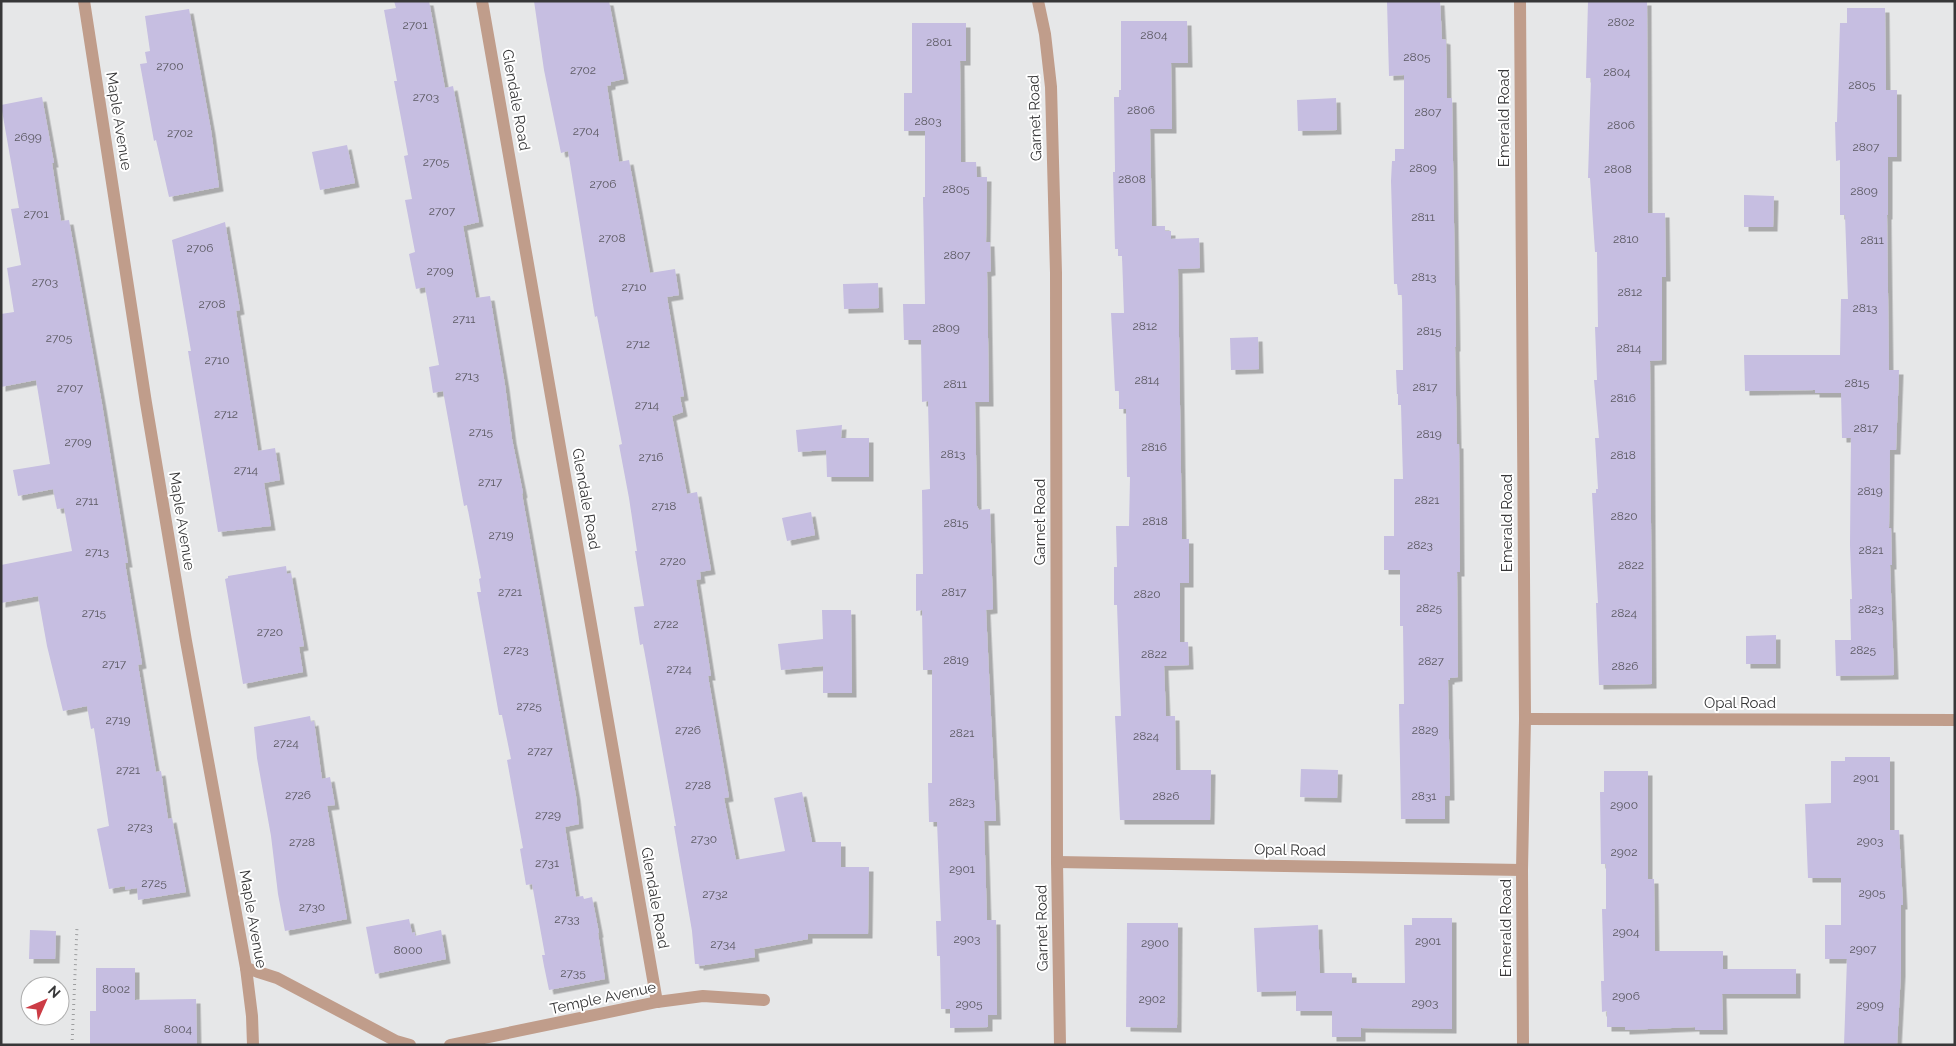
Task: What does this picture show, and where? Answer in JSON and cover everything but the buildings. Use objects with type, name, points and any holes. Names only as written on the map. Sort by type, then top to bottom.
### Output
[{"type":"street","name":"Maple Avenue","points":[[84,1],[146,403],[186,641],[246,968],[252,1016],[253,1045]]},
{"type":"street","name":"Glendale Road","points":[[482,1],[657,1002]]},
{"type":"street","name":"Garnet Road","points":[[1038,1],[1045,34],[1051,87],[1056,273],[1057,862],[1060,1045]]},
{"type":"street","name":"Emerald Road","points":[[1520,1],[1525,719],[1522,870],[1524,1045]]},
{"type":"street","name":"Opal Road","points":[[1525,719],[1955,720]]},
{"type":"street","name":"Opal Road","points":[[1057,862],[1522,870]]},
{"type":"street","points":[[246,968],[278,978],[396,1041],[410,1045]]},
{"type":"street","name":"Temple Avenue","points":[[450,1045],[657,1002],[703,996],[764,1000]]},
{"type":"path","points":[[72,1045],[77,927]]}]
